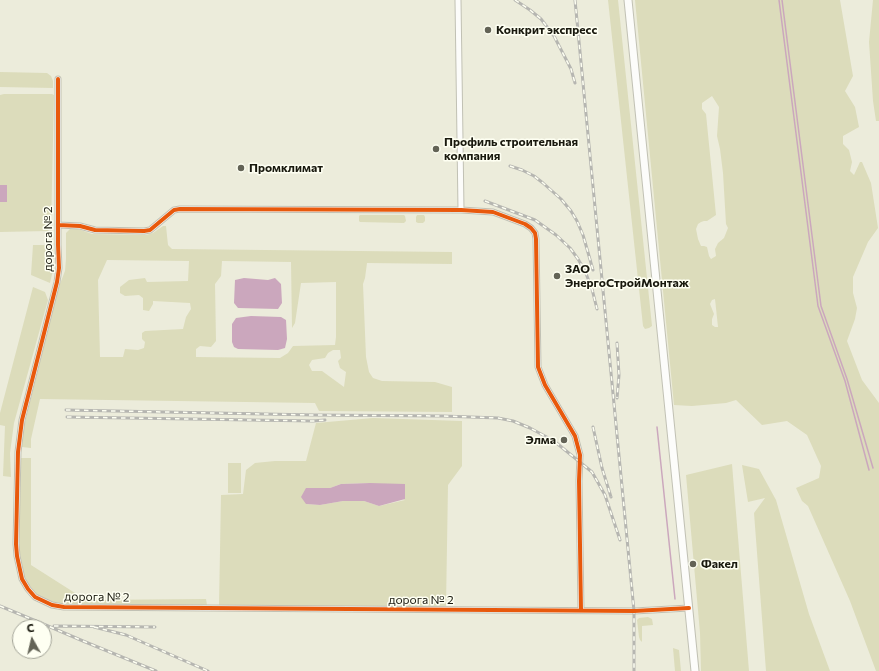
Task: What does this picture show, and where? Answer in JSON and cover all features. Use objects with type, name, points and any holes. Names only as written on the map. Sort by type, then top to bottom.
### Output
[{"type":"main road","points":[[628,0],[694,671]]},
{"type":"street","points":[[458,0],[461,210]]},
{"type":"street","name":"дорога № 2","points":[[58,79],[59,268],[57,282],[22,420],[18,452],[17,556],[22,579],[35,597],[52,605],[64,607],[634,611],[689,608]]},
{"type":"street","points":[[58,225],[80,226],[95,230],[144,231],[150,230],[169,213],[180,209],[461,210],[493,212],[525,224],[531,228],[535,233],[536,238],[538,366],[546,385],[575,436],[580,455],[581,610]]},
{"type":"green space","points":[[608,0],[618,0],[652,326],[645,329],[643,326]]},
{"type":"green space","points":[[635,0],[840,0],[853,76],[845,91],[855,107],[859,127],[843,136],[843,144],[849,150],[852,162],[850,171],[854,175],[860,162],[862,162],[871,183],[878,228],[868,242],[853,277],[853,293],[857,308],[855,319],[847,341],[862,380],[879,403],[879,671],[876,671],[850,601],[808,506],[802,501],[796,488],[819,478],[821,466],[807,435],[787,421],[762,425],[736,400],[726,403],[692,406],[674,405]],"holes":[[[712,96],[719,107],[717,136],[723,173],[726,224],[728,228],[724,238],[718,243],[715,249],[716,256],[711,259],[707,247],[701,246],[696,229],[698,224],[707,221],[716,215],[706,114],[702,109],[702,103]],[[715,299],[718,327],[712,325],[714,314],[710,304],[712,300]]]},
{"type":"green space","points":[[873,0],[879,0],[879,121],[876,121],[873,101],[869,42]]},
{"type":"green space","points":[[0,72],[47,73],[51,76],[53,81],[53,88],[0,87]]},
{"type":"green space","points":[[0,95],[54,95],[51,228],[48,231],[0,232],[0,202],[7,202],[7,186],[0,185]]},
{"type":"green space","points":[[360,215],[404,215],[406,221],[404,223],[360,222]]},
{"type":"green space","points":[[417,215],[424,215],[425,221],[423,223],[416,222]]},
{"type":"green space","points":[[163,226],[166,226],[168,245],[172,249],[452,252],[452,264],[367,263],[363,284],[366,357],[369,372],[373,378],[382,381],[435,382],[452,387],[452,412],[319,411],[315,403],[40,399],[31,439],[31,448],[22,447],[22,434],[58,289],[65,271],[66,233],[70,229],[78,229],[92,234],[146,235],[153,233]],"holes":[[[107,260],[189,261],[188,281],[147,282],[145,278],[129,280],[120,287],[120,293],[125,296],[139,295],[143,298],[143,310],[149,311],[153,301],[190,303],[191,309],[186,317],[183,329],[145,331],[142,333],[142,339],[145,342],[144,348],[138,350],[125,349],[123,357],[100,357],[98,280]],[[222,261],[291,262],[292,328],[295,323],[301,283],[336,282],[335,345],[293,346],[288,353],[280,358],[196,357],[196,349],[200,346],[211,347],[216,341],[215,284],[221,276]],[[333,350],[340,350],[341,358],[338,361],[340,368],[346,372],[344,387],[322,371],[312,371],[309,365],[312,360],[325,358],[328,353]]]},
{"type":"green space","points":[[33,245],[53,245],[53,270],[50,283],[31,275]]},
{"type":"green space","points":[[33,287],[45,292],[48,300],[14,423],[10,453],[11,477],[3,476],[5,426],[0,425],[0,413]]},
{"type":"green space","points":[[373,418],[462,421],[462,466],[448,485],[446,606],[219,606],[221,495],[243,494],[246,470],[255,463],[275,461],[306,461],[316,423]],"holes":[[[370,483],[405,500],[379,506],[364,501],[343,501],[320,505],[306,504],[306,488],[330,488],[341,484]]]},
{"type":"green space","points":[[21,458],[31,458],[31,565],[86,600],[206,599],[207,605],[67,604],[52,602],[36,594],[26,581],[22,569],[19,547]]},
{"type":"green space","points":[[228,463],[241,463],[241,493],[228,493]]},
{"type":"green space","points":[[732,464],[749,671],[701,671],[700,633],[686,475]]},
{"type":"green space","points":[[742,465],[759,469],[776,500],[809,614],[830,671],[766,671],[754,513],[765,498],[748,502]]},
{"type":"green space","points":[[648,617],[652,619],[653,625],[642,626],[642,642],[639,637],[637,620],[639,618]]},
{"type":"green space","points":[[673,648],[679,650],[681,671],[675,671]]},
{"type":"shaded area","points":[[0,185],[7,185],[7,202],[0,202]]},
{"type":"shaded area","points":[[244,278],[268,280],[275,278],[281,284],[282,303],[278,309],[238,308],[234,303],[235,280]]},
{"type":"shaded area","points":[[251,316],[281,317],[286,320],[287,339],[285,348],[278,350],[238,349],[234,347],[232,342],[232,324],[236,318]]},
{"type":"shaded area","points":[[341,484],[405,484],[405,499],[379,506],[364,501],[343,501],[320,505],[306,504],[301,497],[306,488],[330,488]]},
{"type":"waterway","points":[[779,0],[818,306],[845,381],[869,470]]},
{"type":"waterway","points":[[782,0],[821,306],[847,379],[873,468]]},
{"type":"waterway","points":[[657,427],[675,599]]},
{"type":"railway","points":[[515,0],[541,19],[554,36],[571,69],[575,83]]},
{"type":"railway","points":[[575,0],[634,611],[634,671]]},
{"type":"railway","points":[[510,166],[534,176],[561,199],[571,211],[583,235],[593,270]]},
{"type":"railway","points":[[485,201],[535,220],[556,235],[570,248],[585,271],[592,289],[597,309]]},
{"type":"railway","points":[[617,343],[619,375],[617,398]]},
{"type":"railway","points":[[66,410],[443,416],[498,418],[513,421],[554,441],[592,472],[605,495],[620,540]]},
{"type":"railway","points":[[67,417],[325,420]]},
{"type":"railway","points":[[593,427],[602,468],[611,497]]},
{"type":"railway","points":[[0,606],[156,671]]},
{"type":"railway","points":[[54,626],[155,627]]},
{"type":"railway","points":[[94,627],[126,635],[208,671]]},
{"type":"cycle path","points":[[58,79],[59,268],[57,282],[22,420],[18,452],[17,556],[22,579],[35,597],[52,605],[64,607],[634,611],[689,608]]},
{"type":"cycle path","points":[[58,225],[80,226],[95,230],[144,231],[150,230],[174,210],[180,209],[461,210],[493,212],[525,224],[531,228],[535,233],[536,239],[538,367],[545,385],[575,436],[580,455],[581,610]]},
{"type":"place","name":"Конкрит экспресс","points":[[488,30]]},
{"type":"place","name":"Профиль строительная компания","points":[[436,149]]},
{"type":"place","name":"Промклимат","points":[[241,168]]},
{"type":"place","name":"ЗАО ЭнергоСтройМонтаж","points":[[557,276]]},
{"type":"place","name":"Элма","points":[[564,440]]},
{"type":"place","name":"Факел","points":[[693,564]]}]
